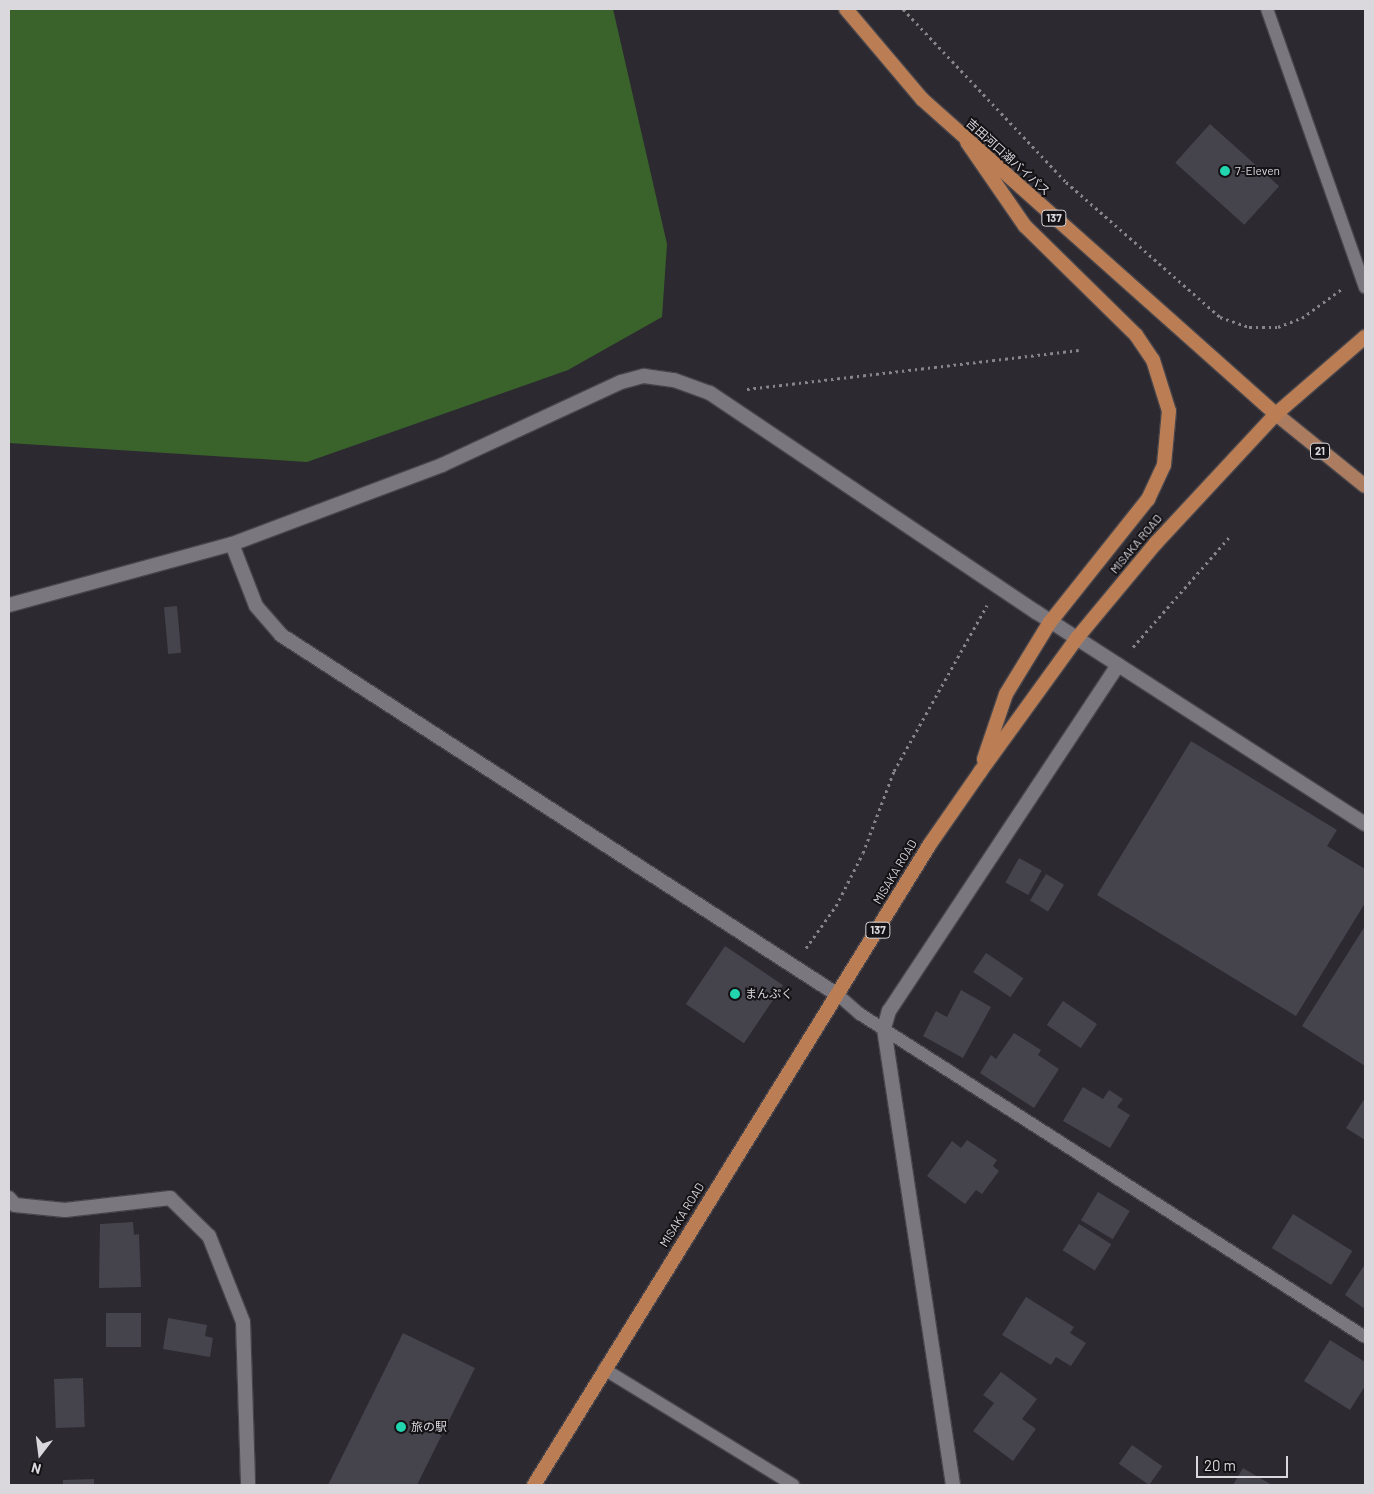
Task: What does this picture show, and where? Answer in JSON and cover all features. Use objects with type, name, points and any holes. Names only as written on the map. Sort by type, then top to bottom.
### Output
[{"type":"highway","name":"吉田河口湖バイパス","points":[[846,9],[922,99],[968,142],[1276,414]]},
{"type":"highway","points":[[968,142],[1025,226],[1136,335],[1166,389],[1166,452],[1148,499],[1050,622],[1006,694],[980,772]]},
{"type":"highway","name":"MISAKA ROAD","points":[[534,1485],[930,844],[980,772],[1077,638],[1156,543],[1276,414],[1365,337]]},
{"type":"main road","name":"21","points":[[1276,414],[1365,486]]},
{"type":"street","points":[[9,605],[232,544],[442,465],[621,382],[659,378],[710,394],[1050,622],[1365,824]]},
{"type":"street","points":[[232,544],[256,606],[282,635],[838,995]]},
{"type":"street","points":[[953,1485],[884,1028],[888,1011],[1118,665]]},
{"type":"street","points":[[9,1198],[15,1205],[65,1210],[170,1198],[209,1236],[244,1322],[248,1485]]},
{"type":"lane","points":[[1267,9],[1362,282]]},
{"type":"lane","points":[[838,995],[884,1028],[1365,1337]]},
{"type":"lane","points":[[604,1369],[794,1485]]},
{"type":"path","points":[[903,9],[1066,182],[1220,317],[1266,328],[1291,324],[1362,282]]},
{"type":"path","points":[[710,394],[1079,350]]},
{"type":"path","points":[[1118,665],[1231,535]]},
{"type":"path","points":[[794,965],[836,906],[863,853],[894,771],[998,587]]},
{"type":"green space","points":[[9,9],[613,9],[667,244],[662,317],[568,370],[307,462],[9,443]]},
{"type":"building","points":[[1210,124],[1279,186],[1244,225],[1175,163]]},
{"type":"building","points":[[177,606],[181,653],[168,654],[164,607]]},
{"type":"building","points":[[1191,741],[1337,830],[1327,846],[1365,869],[1365,903],[1296,1016],[1097,895]]},
{"type":"building","points":[[1019,858],[1042,871],[1028,895],[1005,882]]},
{"type":"building","points":[[1046,874],[1064,885],[1048,911],[1030,901]]},
{"type":"building","points":[[1365,926],[1365,1066],[1302,1026]]},
{"type":"building","name":"まんぷく","points":[[725,946],[783,985],[744,1043],[686,1004]]},
{"type":"building","points":[[986,953],[1023,978],[1010,997],[973,972]]},
{"type":"building","points":[[961,990],[991,1007],[963,1058],[923,1036],[936,1011],[947,1017]]},
{"type":"building","points":[[1063,1001],[1097,1024],[1081,1048],[1047,1025]]},
{"type":"building","points":[[1014,1033],[1041,1050],[1038,1055],[1059,1069],[1034,1108],[980,1073],[991,1055],[996,1059]]},
{"type":"building","points":[[1083,1087],[1103,1099],[1109,1090],[1123,1099],[1117,1107],[1130,1115],[1110,1148],[1063,1121]]},
{"type":"building","points":[[1365,1098],[1365,1140],[1346,1128]]},
{"type":"building","points":[[967,1140],[997,1160],[993,1166],[999,1171],[982,1194],[976,1190],[965,1204],[927,1176],[952,1141],[961,1148]]},
{"type":"building","points":[[1098,1192],[1130,1211],[1113,1239],[1081,1220]]},
{"type":"building","points":[[1293,1214],[1352,1251],[1331,1285],[1272,1248]]},
{"type":"building","points":[[133,1222],[134,1235],[139,1234],[141,1287],[99,1288],[100,1224]]},
{"type":"building","points":[[1079,1224],[1111,1244],[1095,1270],[1063,1250]]},
{"type":"building","points":[[1365,1264],[1365,1309],[1345,1295]]},
{"type":"building","points":[[1026,1297],[1074,1327],[1070,1333],[1086,1343],[1071,1366],[1056,1357],[1051,1365],[1002,1335]]},
{"type":"building","points":[[106,1313],[141,1313],[141,1347],[106,1347]]},
{"type":"building","points":[[168,1318],[207,1325],[205,1336],[213,1338],[210,1357],[163,1349]]},
{"type":"building","name":"旅の駅","points":[[403,1333],[475,1368],[417,1485],[328,1485]]},
{"type":"building","points":[[1330,1340],[1365,1362],[1365,1386],[1350,1410],[1304,1381]]},
{"type":"building","points":[[1001,1372],[1037,1399],[1022,1419],[1036,1429],[1013,1461],[973,1431],[994,1403],[983,1395]]},
{"type":"building","points":[[83,1378],[85,1427],[56,1428],[54,1379]]},
{"type":"building","points":[[1132,1445],[1162,1466],[1149,1485],[1119,1464]]},
{"type":"building","points":[[1243,1468],[1272,1485],[1233,1485]]},
{"type":"building","points":[[94,1479],[94,1485],[63,1485],[63,1480]]},
{"type":"place","name":"7-Eleven","points":[[1225,171]]},
{"type":"place","name":"まんぷく","points":[[735,994]]},
{"type":"place","name":"旅の駅","points":[[401,1427]]}]
